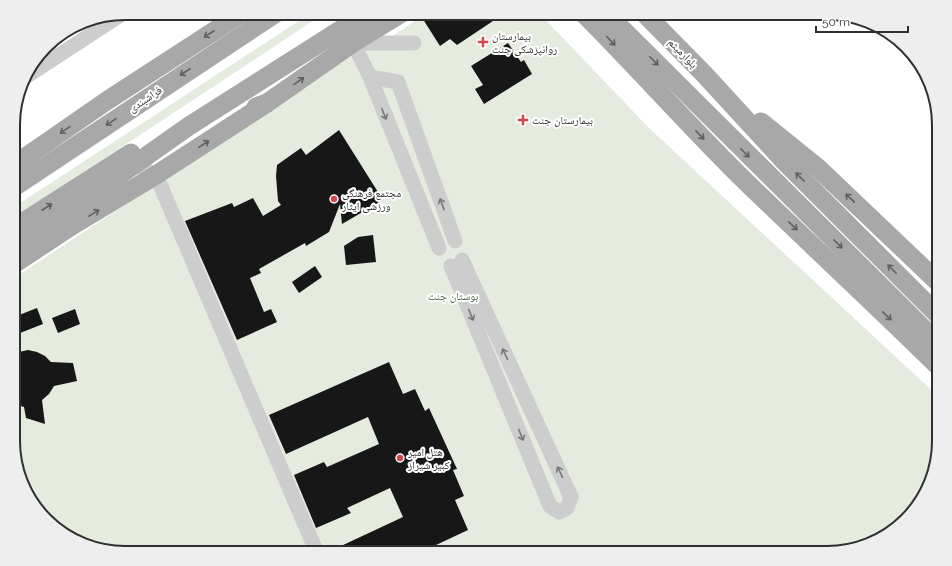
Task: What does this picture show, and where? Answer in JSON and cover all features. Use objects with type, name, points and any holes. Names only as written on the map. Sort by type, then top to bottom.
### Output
[{"type":"main road","name":"فراشبندی","points":[[20,161],[108,100],[249,20]]},
{"type":"main road","name":"فراشبندی","points":[[20,182],[143,100],[250,20]]},
{"type":"main road","points":[[20,224],[338,20]]},
{"type":"main road","points":[[20,239],[77,205],[136,165],[189,126],[215,111],[356,20]]},
{"type":"main road","points":[[20,260],[73,225],[156,175],[267,103],[353,43],[391,20]]},
{"type":"main road","points":[[590,20],[665,100],[744,180],[932,360]]},
{"type":"main road","points":[[613,20],[932,337]]},
{"type":"main road","name":"بلوارمیثم","points":[[651,20],[705,75]]},
{"type":"main road","points":[[705,75],[818,168],[932,276]]},
{"type":"main road","points":[[705,75],[784,161],[932,309]]},
{"type":"main road","points":[[108,100],[143,100]]},
{"type":"main road","points":[[189,126],[267,103]]},
{"type":"street","points":[[36,70],[111,21]]},
{"type":"street","points":[[414,43],[353,43],[370,77],[439,248]]},
{"type":"street","points":[[370,77],[398,82],[455,241]]},
{"type":"street","points":[[136,165],[156,175],[314,546]]},
{"type":"street","points":[[456,263],[445,265],[439,259],[437,252],[443,243],[447,241],[455,241],[459,243],[463,250],[456,263],[550,506],[559,512],[567,508],[571,497],[456,263]]},
{"type":"green space","points":[[300,20],[314,20],[20,214],[20,203]]},
{"type":"green space","name":"بوستان جنت","points":[[416,20],[546,20],[649,128],[932,391],[932,448],[930,461],[918,493],[901,515],[891,524],[867,538],[834,546],[125,546],[111,545],[85,538],[61,524],[51,515],[38,499],[31,487],[21,455],[20,274],[346,59],[388,39]]},
{"type":"building","points":[[423,20],[494,20],[457,45],[450,39],[440,46]]},
{"type":"building","points":[[508,43],[521,62],[524,60],[532,74],[484,104],[475,89],[483,85],[471,66]]},
{"type":"building","points":[[339,130],[383,200],[342,224],[340,204],[329,232],[306,246],[305,243],[259,269],[261,273],[250,278],[264,312],[271,309],[277,322],[237,340],[185,221],[232,203],[234,207],[253,198],[263,216],[281,205],[278,201],[276,176],[277,165],[301,148],[306,155]]},
{"type":"building","points":[[373,235],[376,262],[346,265],[344,246],[358,237]]},
{"type":"building","points":[[315,266],[322,277],[299,293],[292,282]]},
{"type":"building","points":[[37,308],[43,324],[20,333],[20,315]]},
{"type":"building","points":[[75,309],[80,324],[58,333],[52,318]]},
{"type":"building","points":[[28,350],[37,352],[45,356],[51,362],[73,363],[77,381],[54,386],[49,394],[42,400],[45,424],[26,418],[24,407],[20,406],[20,352]]},
{"type":"building","name":"هتل امیر کبیر شیراز","points":[[389,362],[403,394],[415,389],[425,411],[429,408],[457,469],[453,470],[464,496],[455,500],[468,530],[434,546],[341,546],[403,517],[390,488],[347,508],[351,513],[316,528],[294,475],[324,462],[327,467],[379,444],[368,417],[286,454],[269,415]]},
{"type":"place","name":"بیمارستان روانپزشکی جنت","points":[[483,42]]},
{"type":"place","name":"بیمارستان جنت","points":[[523,120]]},
{"type":"place","name":"مجتمع فرهنگی ورزشی ایثار","points":[[334,199]]},
{"type":"place","name":"هتل امیر کبیر شیراز","points":[[400,458]]}]
